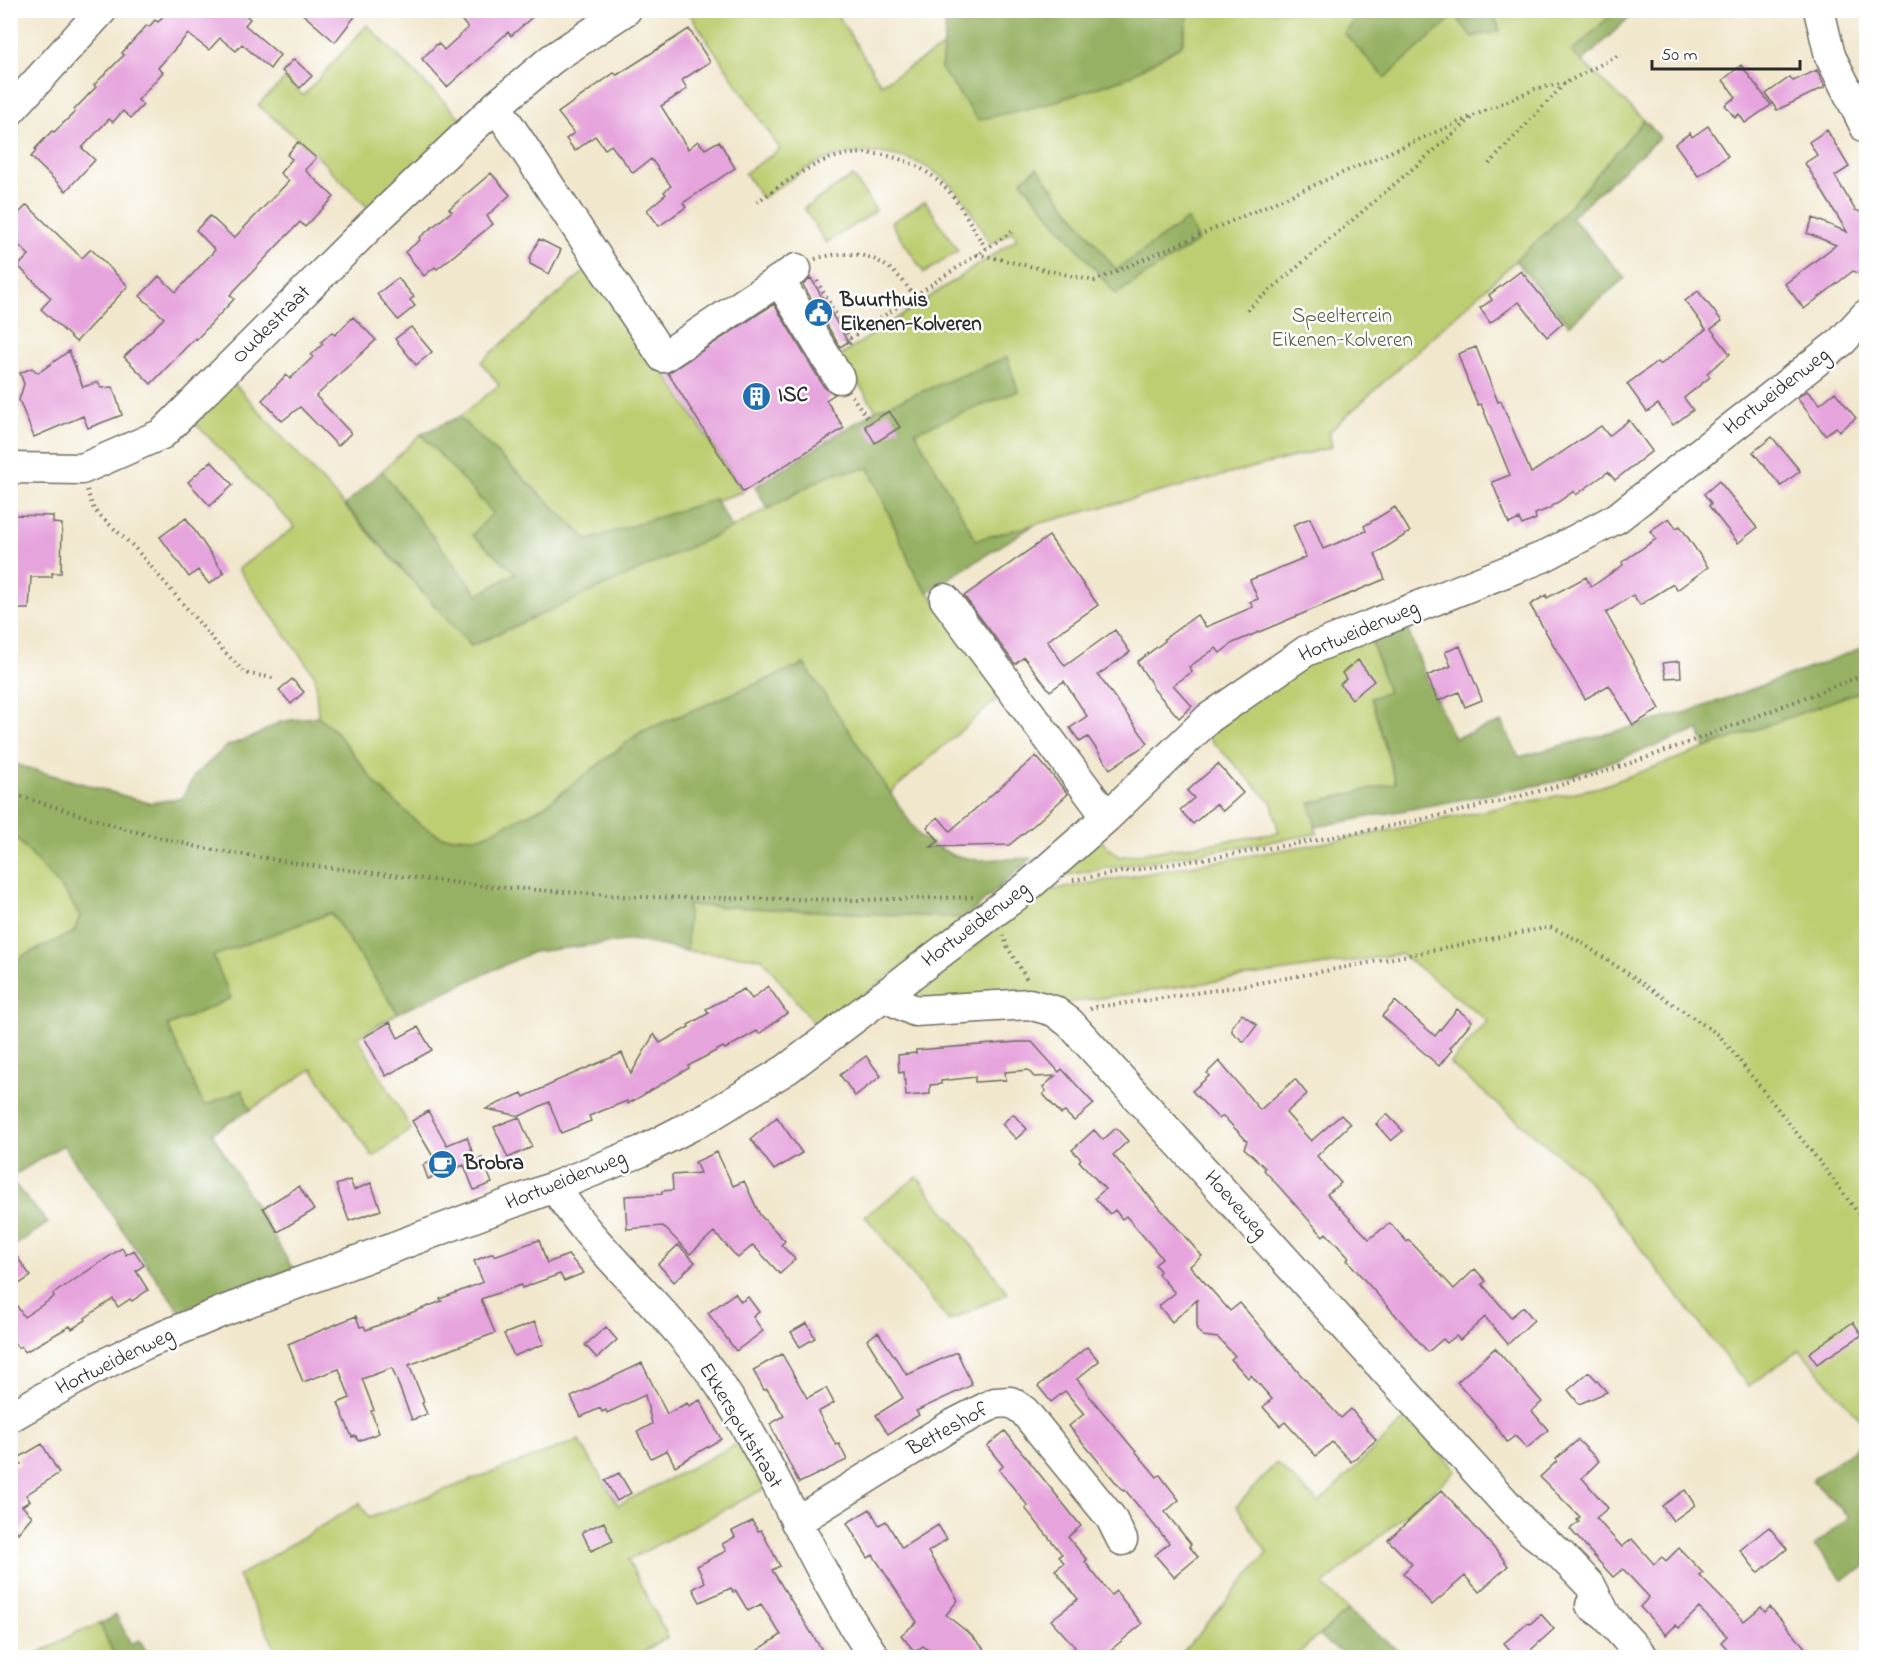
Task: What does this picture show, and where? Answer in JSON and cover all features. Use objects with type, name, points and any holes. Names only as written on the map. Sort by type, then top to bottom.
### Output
[{"type":"street","points":[[10,111],[102,10]]},
{"type":"street","name":"Oudestraat","points":[[10,468],[82,469],[162,434],[363,234],[496,106],[552,59],[626,10]]},
{"type":"street","points":[[1819,10],[1830,56],[1866,128]]},
{"type":"street","points":[[496,106],[663,357],[794,270],[832,368]]},
{"type":"street","name":"Hortweidenweg","points":[[10,1417],[90,1371],[221,1312],[554,1187],[642,1151],[710,1116],[787,1069],[883,996],[986,904],[1026,888],[1107,817],[1209,718],[1306,651],[1543,557],[1617,518],[1842,340],[1866,315]]},
{"type":"street","points":[[945,599],[1107,817]]},
{"type":"street","name":"Hoeveweg","points":[[883,996],[915,1011],[1029,1004],[1054,1011],[1070,1023],[1531,1531],[1545,1559],[1576,1594],[1606,1616],[1644,1658]]},
{"type":"street","name":"Ekkersputstraat","points":[[554,1187],[585,1229],[692,1347],[720,1385],[833,1591],[875,1658]]},
{"type":"street","name":"Betteshof","points":[[796,1522],[950,1426],[995,1404],[1011,1402],[1024,1411],[1110,1518],[1122,1540]]},
{"type":"path","points":[[977,254],[1094,281],[1535,89],[1565,83],[1621,54]]},
{"type":"path","points":[[1490,164],[1565,83]]},
{"type":"path","points":[[1247,310],[1475,116]]},
{"type":"path","points":[[757,202],[815,165],[836,158],[866,152],[897,157],[929,173],[947,189],[986,248]]},
{"type":"path","points":[[850,338],[1013,231]]},
{"type":"path","points":[[832,368],[852,342],[794,270],[828,255],[848,253],[866,256],[884,263],[896,273],[914,296]]},
{"type":"path","points":[[82,469],[94,510],[135,548],[245,673],[273,678]]},
{"type":"path","points":[[1072,880],[1352,834],[1528,795],[1607,772],[1866,674]]},
{"type":"path","points":[[10,794],[129,830],[202,848],[315,866],[483,886],[635,897],[986,904],[1008,948],[1044,1007]]},
{"type":"path","points":[[1070,1023],[1094,1007],[1268,983],[1550,927],[1576,939],[1719,1035],[1866,1224]]},
{"type":"green space","points":[[947,10],[1189,11],[1182,45],[1126,78],[1047,104],[978,120],[941,69]]},
{"type":"green space","points":[[1616,10],[1636,11],[1582,62],[1572,52]]},
{"type":"green space","name":"Speelterrein Eikenen-Kolveren","points":[[688,11],[835,11],[881,84],[943,47],[941,69],[1047,104],[1126,78],[1182,45],[1189,11],[1363,11],[1344,33],[1455,15],[1500,31],[1492,11],[1616,11],[1572,52],[1644,120],[1548,231],[1329,432],[1332,447],[976,540],[914,431],[1018,391],[1007,358],[876,410],[840,356],[1017,239],[1012,231],[990,245],[966,202],[942,177],[909,159],[891,155],[853,153],[817,163],[762,198],[745,173],[780,149]],"holes":[[[1037,168],[1116,270],[1116,294],[1021,181]]]},
{"type":"green space","points":[[1363,11],[1492,11],[1500,31],[1472,37],[1455,15],[1385,78],[1344,33]]},
{"type":"green space","points":[[367,25],[464,122],[371,211],[316,155],[258,105],[286,78],[303,96]]},
{"type":"green space","points":[[1644,120],[1660,137],[1571,217],[1625,278],[1569,325],[1515,260],[1548,231]]},
{"type":"green space","points":[[1037,168],[1116,270],[1188,219],[1198,241],[1116,294],[1021,181]]},
{"type":"green space","points":[[853,176],[876,211],[826,243],[804,208]]},
{"type":"green space","points":[[925,201],[958,251],[924,273],[891,223]]},
{"type":"green space","points":[[593,264],[743,492],[588,540],[459,417],[499,385],[481,362]]},
{"type":"green space","points":[[1007,357],[1018,391],[915,432],[976,540],[1034,525],[927,592],[916,576],[869,468],[830,474],[768,509],[755,487],[876,410]]},
{"type":"green space","points":[[231,380],[471,646],[732,528],[830,474],[869,468],[916,576],[1005,692],[890,793],[804,664],[641,732],[543,807],[482,837],[442,837],[419,824],[377,785],[337,733],[318,716],[315,676],[238,569],[295,527],[193,421]]},
{"type":"green space","points":[[459,417],[588,540],[715,499],[732,528],[471,646],[345,505],[382,471],[478,595],[516,573],[472,535],[493,513],[421,434]]},
{"type":"green space","points":[[421,434],[494,513],[517,572],[478,595],[382,471]]},
{"type":"green space","points":[[1404,620],[1427,679],[1454,738],[1502,722],[1519,757],[1688,712],[1866,646],[1866,689],[1705,748],[1699,730],[1554,782],[1316,827],[1310,803],[1396,783],[1371,698],[1388,692],[1369,633]]},
{"type":"green space","points":[[1369,633],[1388,692],[1372,699],[1396,783],[1311,803],[1317,834],[1054,877],[1097,837],[1119,857],[1279,833],[1272,803],[1208,737],[1272,682]]},
{"type":"green space","points":[[804,664],[920,837],[952,855],[978,860],[1032,858],[965,918],[688,905],[687,951],[633,940],[533,952],[398,1013],[331,913],[213,956],[231,998],[168,1026],[204,1106],[242,1090],[250,1110],[212,1133],[293,1269],[180,1312],[63,1145],[11,1177],[11,971],[23,956],[74,932],[80,916],[68,896],[11,832],[11,763],[149,803],[182,798],[194,776],[227,746],[255,736],[280,722],[318,716],[337,733],[377,785],[419,824],[442,837],[481,837],[543,807],[641,732]]},
{"type":"green space","points":[[1866,689],[1866,1426],[1800,1350],[1748,1386],[1586,1178],[1450,1064],[1488,1021],[1401,954],[1067,1003],[938,1004],[915,995],[914,989],[973,948],[1041,892],[1362,836],[1600,787]]},
{"type":"green space","points":[[11,832],[68,896],[80,916],[74,932],[23,956],[11,971]]},
{"type":"green space","points":[[688,905],[965,918],[818,1029],[762,958],[687,951]]},
{"type":"green space","points":[[331,913],[398,1013],[358,1037],[411,1129],[373,1157],[312,1069],[250,1110],[242,1090],[204,1107],[168,1026],[231,998],[212,956]]},
{"type":"green space","points":[[917,1177],[1008,1293],[949,1321],[865,1216]]},
{"type":"green space","points":[[10,1179],[48,1223],[11,1248],[10,1248]]},
{"type":"green space","points":[[1408,1416],[1456,1471],[1323,1585],[1348,1610],[1294,1657],[1178,1658],[1267,1553],[1237,1506],[1276,1463],[1319,1503]]},
{"type":"green space","points":[[579,1440],[618,1505],[741,1442],[764,1489],[628,1560],[668,1637],[634,1657],[280,1657],[238,1576],[360,1503],[369,1518]]},
{"type":"green space","points":[[1866,1440],[1866,1567],[1843,1579],[1814,1546],[1849,1517],[1812,1480]]},
{"type":"green space","points":[[1348,1610],[1406,1657],[1347,1657],[1319,1636]]},
{"type":"green space","points":[[116,1615],[131,1644],[140,1640],[149,1657],[115,1657],[100,1624]]},
{"type":"green space","points":[[100,1624],[115,1657],[30,1658],[77,1632]]},
{"type":"building","points":[[168,10],[241,10],[250,19],[245,25],[280,55],[270,69],[242,44],[236,51],[220,38],[209,50],[188,34],[158,68],[163,72],[138,100],[143,105],[131,118],[123,111],[113,122],[109,119],[82,148],[95,160],[66,191],[31,157],[35,149],[75,112],[74,110],[96,87],[94,85],[124,55],[122,53],[147,25],[149,27],[155,20],[158,22]]},
{"type":"building","points":[[298,10],[360,10],[335,42]]},
{"type":"building","points":[[453,10],[540,10],[511,36],[508,32],[447,87],[422,59],[438,43],[444,50],[468,28]]},
{"type":"building","points":[[689,29],[710,62],[682,80],[687,89],[661,106],[688,149],[698,141],[705,149],[719,141],[735,168],[683,203],[686,207],[659,226],[647,210],[666,194],[664,192],[671,186],[651,159],[633,173],[611,145],[605,149],[595,136],[575,151],[566,139],[574,133],[558,113],[614,73],[617,75]]},
{"type":"building","points":[[294,59],[312,76],[300,88],[282,71]]},
{"type":"building","points":[[1741,65],[1771,105],[1745,123],[1739,114],[1735,118],[1725,105],[1736,97],[1723,80]]},
{"type":"building","points":[[1817,70],[1825,87],[1777,110],[1766,94],[1790,77],[1793,81]]},
{"type":"building","points":[[1708,126],[1728,156],[1698,176],[1675,144],[1690,133],[1692,137]]},
{"type":"building","points":[[1827,130],[1849,167],[1835,176],[1855,210],[1866,214],[1866,263],[1861,274],[1853,271],[1804,309],[1785,284],[1836,245],[1807,233],[1813,218],[1847,232],[1805,163],[1817,155],[1809,142]]},
{"type":"building","points":[[298,142],[316,158],[305,170],[334,197],[305,227],[300,222],[230,295],[234,299],[151,384],[124,357],[164,318],[140,296],[159,276],[176,292],[215,250],[196,230],[210,216],[234,238],[289,181],[280,173],[292,159],[287,155]]},
{"type":"building","points":[[491,173],[510,195],[487,216],[493,224],[437,269],[435,267],[424,276],[405,252],[452,211],[449,209]]},
{"type":"building","points":[[27,205],[82,258],[91,249],[128,286],[76,342],[41,309],[51,298],[18,266],[29,255],[10,237],[10,222]]},
{"type":"building","points":[[539,239],[561,250],[549,274],[530,264],[530,258]]},
{"type":"building","points":[[1521,271],[1563,323],[1547,337],[1519,302],[1490,323],[1480,308],[1492,300],[1489,295]]},
{"type":"building","points":[[398,278],[414,297],[410,300],[415,306],[398,320],[377,294]]},
{"type":"building","points":[[811,278],[848,342],[840,347],[803,285]]},
{"type":"building","points":[[1698,291],[1722,321],[1711,329],[1730,354],[1707,373],[1710,377],[1684,398],[1693,410],[1673,425],[1658,404],[1647,412],[1627,384],[1657,362],[1660,365],[1706,329],[1685,301]]},
{"type":"building","name":"ISC","points":[[774,304],[824,387],[835,394],[826,400],[844,428],[743,492],[668,373]]},
{"type":"building","points":[[353,317],[376,340],[316,396],[351,433],[338,446],[300,407],[282,421],[262,400],[286,375],[290,379],[313,357],[311,355],[323,344],[321,342],[332,332],[335,335]]},
{"type":"building","points":[[411,327],[432,352],[416,365],[395,339]]},
{"type":"building","points":[[1476,347],[1498,402],[1501,401],[1531,473],[1601,426],[1609,436],[1629,420],[1652,451],[1615,480],[1608,472],[1576,495],[1574,491],[1548,509],[1535,514],[1536,519],[1522,525],[1519,519],[1509,524],[1492,482],[1510,475],[1481,404],[1478,405],[1468,382],[1458,354]]},
{"type":"building","points":[[69,351],[83,387],[98,382],[101,388],[113,387],[122,415],[88,428],[83,416],[34,437],[19,400],[24,384],[20,373],[32,368],[38,373]]},
{"type":"building","points":[[1807,391],[1820,404],[1835,392],[1856,418],[1839,431],[1836,427],[1825,435],[1797,398]]},
{"type":"building","points":[[889,411],[900,427],[875,443],[865,426]]},
{"type":"building","points":[[1772,437],[1800,471],[1781,486],[1753,452]]},
{"type":"building","points":[[211,461],[233,485],[210,506],[188,482]]},
{"type":"building","points":[[1719,481],[1757,528],[1738,543],[1709,506],[1711,503],[1704,494]]},
{"type":"building","points":[[1395,507],[1410,532],[1375,554],[1385,579],[1233,643],[1220,653],[1216,648],[1189,667],[1192,672],[1173,685],[1192,706],[1179,718],[1152,687],[1137,662],[1165,641],[1164,639],[1197,615],[1206,627],[1253,607],[1250,602],[1258,599],[1250,580],[1306,557],[1293,525],[1310,518],[1323,549],[1366,531],[1364,526]]},
{"type":"building","points":[[11,515],[53,516],[53,523],[62,524],[61,573],[52,573],[52,577],[31,577],[29,609],[10,609]]},
{"type":"building","points":[[186,518],[224,573],[209,584],[198,570],[189,577],[160,537]]},
{"type":"building","points":[[1669,518],[1676,528],[1680,526],[1708,567],[1677,590],[1673,584],[1640,605],[1633,595],[1606,613],[1660,709],[1633,725],[1609,685],[1585,699],[1530,605],[1586,577],[1591,587],[1656,539],[1650,531]]},
{"type":"building","points":[[1049,536],[1098,605],[1047,641],[1065,666],[1115,630],[1130,652],[1098,675],[1148,743],[1110,769],[1088,737],[1080,742],[1070,728],[1087,716],[1064,681],[1050,691],[1024,657],[1015,664],[964,596]]},
{"type":"building","points":[[1460,646],[1482,700],[1465,707],[1459,692],[1438,701],[1427,676],[1451,666],[1445,652]]},
{"type":"building","points":[[1358,660],[1374,681],[1352,699],[1340,684],[1346,679],[1342,673]]},
{"type":"building","points":[[1680,661],[1681,677],[1666,678],[1663,663]]},
{"type":"building","points":[[292,679],[304,692],[291,704],[279,690]]},
{"type":"building","points":[[1036,756],[1068,794],[1034,825],[1009,845],[931,847],[939,841],[927,827],[938,817],[950,831]]},
{"type":"building","points":[[1218,764],[1243,793],[1223,811],[1216,804],[1193,824],[1180,810],[1194,798],[1187,791]]},
{"type":"building","points":[[768,986],[787,1013],[759,1034],[757,1031],[725,1049],[723,1047],[628,1104],[627,1101],[589,1116],[591,1121],[561,1133],[549,1102],[520,1116],[486,1109],[522,1093],[524,1097],[622,1053],[631,1074],[654,1034],[660,1043],[709,1013],[706,1009],[744,989],[752,999]]},
{"type":"building","points":[[1395,1001],[1435,1036],[1457,1009],[1472,1021],[1439,1066],[1382,1016]]},
{"type":"building","points":[[1242,1014],[1257,1025],[1244,1042],[1232,1032],[1232,1026]]},
{"type":"building","points":[[390,1022],[398,1038],[418,1027],[432,1050],[386,1076],[364,1037]]},
{"type":"building","points":[[1032,1042],[1059,1072],[1062,1069],[1094,1104],[1074,1121],[1065,1112],[1061,1114],[1043,1094],[1046,1091],[1043,1087],[1055,1076],[1034,1077],[1028,1070],[1005,1072],[1006,1080],[975,1082],[975,1077],[941,1081],[941,1084],[930,1085],[930,1094],[906,1096],[904,1072],[899,1073],[898,1055],[916,1053],[916,1050]]},
{"type":"building","points":[[866,1056],[881,1076],[855,1096],[840,1075]]},
{"type":"building","points":[[1219,1061],[1260,1110],[1295,1079],[1307,1094],[1286,1113],[1311,1141],[1341,1115],[1350,1124],[1317,1156],[1341,1183],[1327,1194],[1369,1239],[1390,1223],[1407,1242],[1409,1240],[1454,1289],[1475,1269],[1486,1281],[1482,1284],[1511,1317],[1523,1307],[1534,1320],[1508,1344],[1485,1317],[1460,1340],[1456,1336],[1447,1343],[1443,1339],[1428,1352],[1347,1260],[1349,1258],[1326,1233],[1323,1236],[1264,1170],[1265,1168],[1244,1148],[1247,1141],[1223,1116],[1219,1119],[1192,1091],[1209,1076],[1207,1073]]},
{"type":"building","points":[[428,1111],[447,1145],[467,1137],[475,1160],[482,1158],[492,1183],[474,1190],[464,1165],[428,1179],[423,1165],[435,1160],[412,1121]]},
{"type":"building","points":[[1013,1114],[1027,1129],[1016,1139],[1002,1124]]},
{"type":"building","points":[[1387,1114],[1403,1131],[1391,1141],[1376,1124]]},
{"type":"building","points":[[519,1117],[532,1147],[508,1158],[494,1127]]},
{"type":"building","points":[[777,1117],[802,1153],[774,1170],[751,1139]]},
{"type":"building","points":[[1116,1128],[1128,1141],[1113,1155],[1202,1256],[1190,1266],[1230,1311],[1240,1303],[1341,1418],[1351,1409],[1376,1440],[1351,1462],[1332,1442],[1316,1456],[1285,1422],[1280,1426],[1263,1407],[1272,1399],[1251,1375],[1248,1378],[1231,1359],[1235,1356],[1218,1338],[1203,1336],[1197,1330],[1197,1300],[1172,1322],[1159,1306],[1175,1293],[1158,1274],[1160,1271],[1155,1265],[1162,1258],[1126,1216],[1122,1219],[1115,1210],[1110,1214],[1095,1198],[1105,1189],[1072,1150],[1094,1130],[1103,1140]]},
{"type":"building","points":[[717,1152],[733,1186],[744,1181],[760,1215],[785,1241],[781,1245],[795,1259],[780,1274],[753,1245],[738,1258],[714,1232],[690,1254],[663,1226],[627,1229],[625,1196],[662,1194],[662,1191],[673,1190],[672,1175],[700,1173],[695,1162]]},
{"type":"building","points":[[350,1180],[354,1190],[371,1183],[381,1210],[349,1221],[336,1185]]},
{"type":"building","points":[[299,1186],[314,1210],[278,1232],[263,1208]]},
{"type":"building","points":[[539,1240],[547,1263],[568,1255],[584,1273],[564,1281],[560,1274],[522,1288],[521,1285],[481,1299],[495,1333],[409,1365],[427,1414],[412,1420],[392,1368],[362,1379],[374,1410],[371,1411],[379,1433],[358,1441],[356,1436],[352,1437],[338,1403],[350,1398],[339,1369],[303,1382],[288,1344],[356,1316],[360,1327],[364,1326],[366,1330],[442,1301],[440,1299],[483,1282],[474,1261]]},
{"type":"building","points":[[678,1245],[695,1262],[674,1282],[658,1264]]},
{"type":"building","points":[[10,1248],[31,1276],[10,1290]]},
{"type":"building","points":[[122,1248],[126,1255],[134,1250],[144,1265],[136,1271],[148,1290],[118,1307],[113,1299],[72,1329],[70,1326],[25,1352],[21,1346],[18,1348],[10,1336],[10,1295],[24,1317],[54,1297],[53,1294]]},
{"type":"building","points":[[735,1293],[741,1302],[748,1297],[759,1312],[753,1317],[763,1331],[736,1351],[708,1313]]},
{"type":"building","points":[[535,1322],[544,1344],[514,1356],[504,1334]]},
{"type":"building","points":[[1853,1322],[1862,1335],[1817,1364],[1809,1353]]},
{"type":"building","points":[[807,1323],[815,1338],[800,1347],[791,1332]]},
{"type":"building","points":[[606,1327],[617,1340],[597,1358],[585,1345]]},
{"type":"building","points":[[878,1332],[907,1375],[957,1352],[972,1385],[916,1411],[919,1415],[888,1434],[876,1415],[903,1398],[867,1340]]},
{"type":"building","points":[[1087,1347],[1099,1361],[1077,1379],[1157,1477],[1160,1475],[1179,1500],[1165,1512],[1191,1544],[1189,1546],[1198,1557],[1174,1577],[1155,1555],[1169,1543],[1069,1426],[1084,1414],[1065,1391],[1051,1402],[1038,1386]]},
{"type":"building","points":[[1495,1348],[1542,1402],[1532,1411],[1548,1430],[1527,1448],[1515,1436],[1507,1442],[1493,1422],[1457,1382]]},
{"type":"building","points":[[782,1354],[807,1398],[826,1388],[834,1403],[818,1412],[847,1460],[799,1483],[770,1424],[784,1416],[767,1389],[764,1390],[753,1370]]},
{"type":"building","points":[[642,1363],[667,1414],[687,1403],[689,1406],[700,1400],[721,1439],[675,1466],[667,1450],[651,1458],[637,1432],[652,1424],[645,1395],[607,1413],[606,1410],[602,1412],[600,1408],[581,1417],[571,1397]]},
{"type":"building","points":[[1589,1372],[1607,1392],[1579,1404],[1568,1390]]},
{"type":"building","points":[[1005,1431],[1081,1526],[1068,1537],[1087,1560],[1085,1562],[1111,1595],[1116,1591],[1142,1624],[1101,1658],[1064,1658],[1075,1647],[1051,1620],[1078,1599],[1055,1570],[1064,1563],[1059,1556],[1062,1554],[1025,1508],[1028,1506],[999,1470],[1003,1466],[987,1446]]},
{"type":"building","points":[[1578,1440],[1599,1461],[1582,1478],[1608,1508],[1596,1518],[1622,1547],[1632,1539],[1654,1564],[1662,1557],[1666,1561],[1679,1548],[1703,1573],[1700,1576],[1744,1621],[1761,1607],[1765,1612],[1770,1607],[1814,1658],[1735,1658],[1721,1642],[1727,1636],[1699,1608],[1679,1628],[1676,1625],[1666,1635],[1640,1607],[1649,1597],[1623,1569],[1613,1577],[1570,1529],[1579,1522],[1577,1520],[1580,1517],[1540,1477]]},
{"type":"building","points":[[42,1444],[59,1473],[26,1495],[30,1501],[22,1506],[32,1516],[18,1533],[10,1522],[10,1469],[21,1464],[18,1458]]},
{"type":"building","points":[[619,1473],[631,1493],[617,1501],[605,1480]]},
{"type":"building","points":[[1442,1490],[1508,1566],[1479,1592],[1465,1576],[1432,1605],[1403,1573],[1412,1564],[1388,1540]]},
{"type":"building","points":[[1685,1490],[1695,1505],[1673,1521],[1662,1506]]},
{"type":"building","points":[[870,1509],[879,1525],[886,1521],[902,1548],[938,1525],[947,1539],[928,1552],[958,1600],[946,1615],[970,1634],[993,1658],[939,1658],[923,1646],[915,1652],[901,1635],[917,1622],[873,1555],[868,1558],[847,1523]]},
{"type":"building","points":[[752,1521],[758,1531],[761,1530],[780,1566],[772,1570],[822,1650],[810,1658],[746,1658],[781,1635],[761,1604],[748,1611],[736,1591],[733,1592],[731,1588],[700,1602],[693,1589],[705,1582],[697,1566],[726,1551],[722,1544],[735,1537],[732,1531]]},
{"type":"building","points":[[604,1522],[613,1541],[591,1551],[582,1532]]},
{"type":"building","points":[[1769,1527],[1787,1549],[1758,1573],[1740,1550]]},
{"type":"building","points":[[1541,1614],[1554,1629],[1522,1658],[1517,1658],[1504,1643]]},
{"type":"place","name":"Buurthuis Eikenen-Kolveren","points":[[819,313]]},
{"type":"place","name":"ISC","points":[[757,396]]},
{"type":"place","name":"Brobra","points":[[443,1164]]}]
